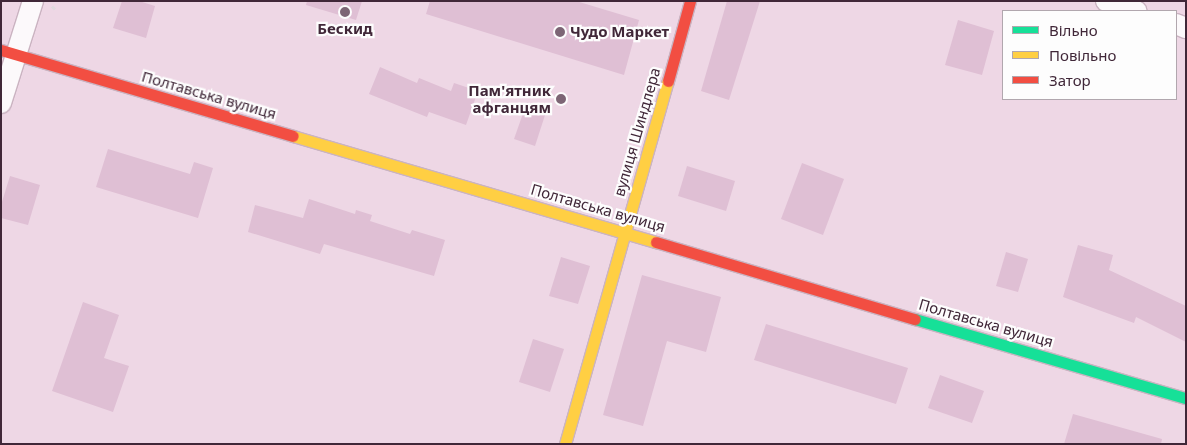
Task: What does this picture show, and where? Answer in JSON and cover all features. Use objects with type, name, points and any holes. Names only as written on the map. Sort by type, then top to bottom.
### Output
[{"type":"main road","name":"вулиця Шиндлера","points":[[565,444],[690,1]]},
{"type":"main road","name":"Полтавська вулиця","points":[[9,52],[1186,398]]},
{"type":"street","points":[[1,103],[9,52],[33,1]]},
{"type":"street","points":[[1106,1],[1133,10]]},
{"type":"building","points":[[122,1],[139,1],[155,6],[146,38],[113,28]]},
{"type":"building","name":"Бескид","points":[[307,1],[362,1],[356,20],[306,5]]},
{"type":"building","name":"Чудо Маркет","points":[[430,1],[576,1],[639,20],[624,75],[426,14]]},
{"type":"building","points":[[727,1],[760,1],[729,100],[701,91]]},
{"type":"building","points":[[958,20],[994,31],[982,75],[945,65]]},
{"type":"building","points":[[380,67],[417,83],[419,78],[451,91],[454,83],[478,91],[466,125],[429,112],[427,117],[369,94]]},
{"type":"building","points":[[527,102],[547,109],[535,146],[514,139]]},
{"type":"building","points":[[108,149],[190,174],[194,162],[213,168],[198,218],[96,187]]},
{"type":"building","points":[[802,163],[844,179],[823,235],[781,219]]},
{"type":"building","points":[[687,166],[735,181],[726,211],[678,196]]},
{"type":"building","points":[[10,176],[40,185],[28,225],[1,218],[1,205]]},
{"type":"building","points":[[309,199],[355,214],[356,210],[372,215],[370,221],[410,234],[412,230],[445,240],[434,276],[324,244],[320,254],[248,232],[255,205],[303,218]]},
{"type":"building","points":[[1078,245],[1113,255],[1109,270],[1186,306],[1186,342],[1136,317],[1134,323],[1063,297]]},
{"type":"building","points":[[1006,252],[1028,259],[1018,292],[996,286]]},
{"type":"building","points":[[561,257],[590,266],[578,304],[549,296]]},
{"type":"building","points":[[642,275],[721,297],[706,352],[667,341],[643,426],[603,415]]},
{"type":"building","points":[[83,302],[119,315],[104,358],[129,366],[113,412],[52,391]]},
{"type":"building","points":[[766,324],[908,368],[896,404],[754,360]]},
{"type":"building","points":[[533,339],[564,349],[550,392],[519,382]]},
{"type":"building","points":[[940,375],[984,391],[972,423],[928,408]]},
{"type":"building","points":[[1073,414],[1162,439],[1161,444],[1064,444]]},
{"type":"traffic: fast","points":[[915,319],[1186,398]]},
{"type":"traffic: slow","points":[[565,444],[668,81]]},
{"type":"traffic: slow","points":[[293,136],[656,242]]},
{"type":"traffic: jam","points":[[668,81],[690,1]]},
{"type":"traffic: jam","points":[[1,50],[293,136]]},
{"type":"traffic: jam","points":[[656,242],[915,319]]},
{"type":"place","name":"Бескид","points":[[345,12]]},
{"type":"place","name":"Чудо Маркет","points":[[560,32]]},
{"type":"place","name":"Пам'ятник афганцям","points":[[561,99]]}]
